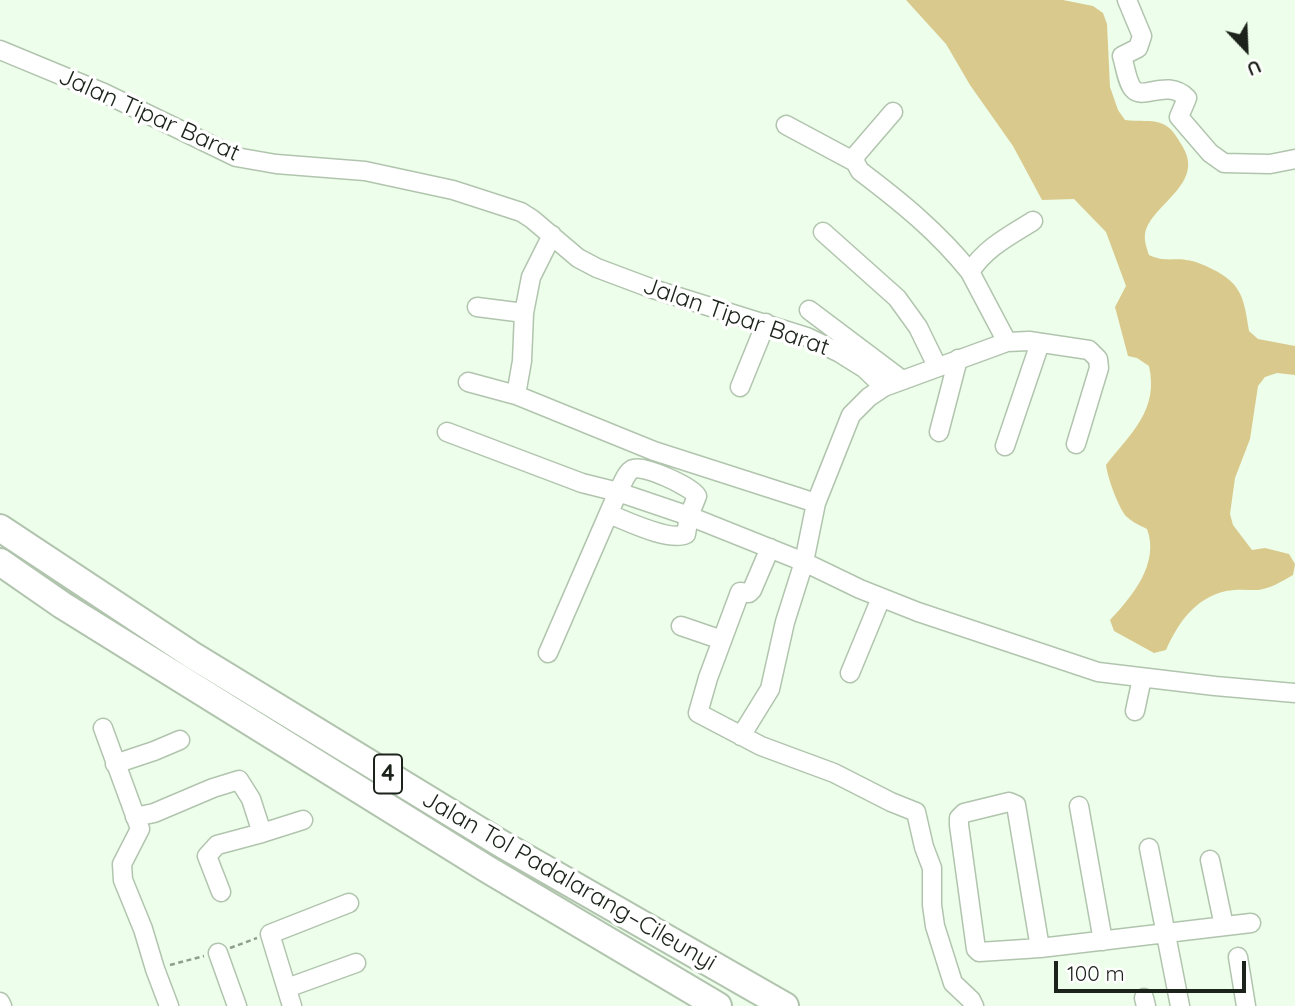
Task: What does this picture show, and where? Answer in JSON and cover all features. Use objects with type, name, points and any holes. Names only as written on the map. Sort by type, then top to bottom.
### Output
[{"type":"highway","name":"Jalan Tol Padalarang–Cileunyi","points":[[0,528],[192,655],[500,843],[785,1006]]},
{"type":"highway","name":"Jalan Tol Padalarang–Cileunyi","points":[[0,562],[62,605],[487,869],[718,1006]]},
{"type":"street","points":[[1127,0],[1142,36],[1138,48],[1122,56],[1131,87],[1136,92],[1142,94],[1160,88],[1184,94],[1186,98],[1178,117],[1210,153],[1224,163],[1270,164],[1295,159]]},
{"type":"street","name":"Jalan Tipar Barat","points":[[0,50],[104,93],[236,157],[276,164],[365,172],[453,190],[521,212],[578,258],[597,268],[653,289],[807,337],[864,368],[884,387]]},
{"type":"street","points":[[855,162],[856,155],[893,112]]},
{"type":"street","points":[[786,125],[855,162],[860,171],[909,208],[929,227],[970,272],[1007,342]]},
{"type":"street","points":[[970,272],[984,254],[1033,221]]},
{"type":"street","points":[[823,232],[897,298],[918,327],[937,366]]},
{"type":"street","points":[[516,396],[522,361],[524,313],[531,278],[552,235]]},
{"type":"street","points":[[477,307],[524,313]]},
{"type":"street","points":[[809,310],[902,380]]},
{"type":"street","points":[[740,387],[766,323]]},
{"type":"street","points":[[741,736],[770,689],[785,622],[804,562],[816,503],[852,415],[869,397],[884,387],[1007,342],[1089,349],[1100,363],[1076,444]]},
{"type":"street","points":[[1005,446],[1040,343]]},
{"type":"street","points":[[939,432],[958,359]]},
{"type":"street","points":[[468,382],[516,396],[653,452],[816,503]]},
{"type":"street","points":[[447,432],[582,483],[689,516],[804,562],[881,598],[1098,672],[1295,693]]},
{"type":"street","points":[[548,653],[608,514],[630,471],[641,468],[691,488],[696,496],[686,534],[678,536],[608,514]]},
{"type":"street","points":[[770,548],[752,590],[748,593],[740,592],[698,713],[741,736],[790,758],[834,773],[916,812],[932,868],[935,926],[953,983],[974,1006]]},
{"type":"street","points":[[62,605],[78,580]]},
{"type":"street","points":[[850,673],[881,598]]},
{"type":"street","points":[[681,626],[722,640]]},
{"type":"street","points":[[1135,711],[1142,678]]},
{"type":"street","points":[[103,727],[139,830],[122,864],[123,880],[169,1006]]},
{"type":"street","points":[[115,764],[180,740]]},
{"type":"street","points":[[135,817],[167,808],[237,779],[242,782],[251,799],[262,833]]},
{"type":"street","points":[[1040,948],[1016,805],[1009,802],[964,813],[959,818],[959,825],[976,948],[983,953],[1040,948],[1103,941],[1251,923]]},
{"type":"street","points":[[1080,806],[1103,941]]},
{"type":"street","points":[[221,892],[207,856],[217,845],[303,820]]},
{"type":"street","points":[[1149,848],[1180,1006]]},
{"type":"street","points":[[1210,860],[1224,926]]},
{"type":"street","points":[[292,1006],[270,934],[349,903]]},
{"type":"street","points":[[218,953],[237,1006]]},
{"type":"street","points":[[1238,957],[1246,1006]]},
{"type":"street","points":[[287,988],[356,963]]},
{"type":"shaded area","points":[[906,0],[1063,0],[1093,6],[1103,13],[1107,24],[1110,87],[1118,110],[1125,120],[1159,122],[1166,126],[1181,144],[1187,158],[1187,171],[1183,182],[1149,223],[1145,237],[1149,255],[1193,261],[1222,275],[1240,294],[1249,331],[1258,339],[1295,346],[1295,375],[1277,373],[1265,377],[1258,386],[1250,439],[1235,478],[1230,514],[1233,525],[1252,550],[1265,548],[1289,554],[1295,564],[1293,575],[1262,589],[1226,591],[1205,599],[1182,621],[1166,650],[1154,653],[1114,631],[1110,620],[1142,579],[1150,554],[1150,542],[1147,529],[1129,519],[1120,507],[1106,465],[1141,420],[1150,396],[1151,382],[1149,366],[1128,356],[1115,307],[1126,286],[1106,232],[1074,199],[1042,200],[1013,146],[970,85],[946,44]]}]
